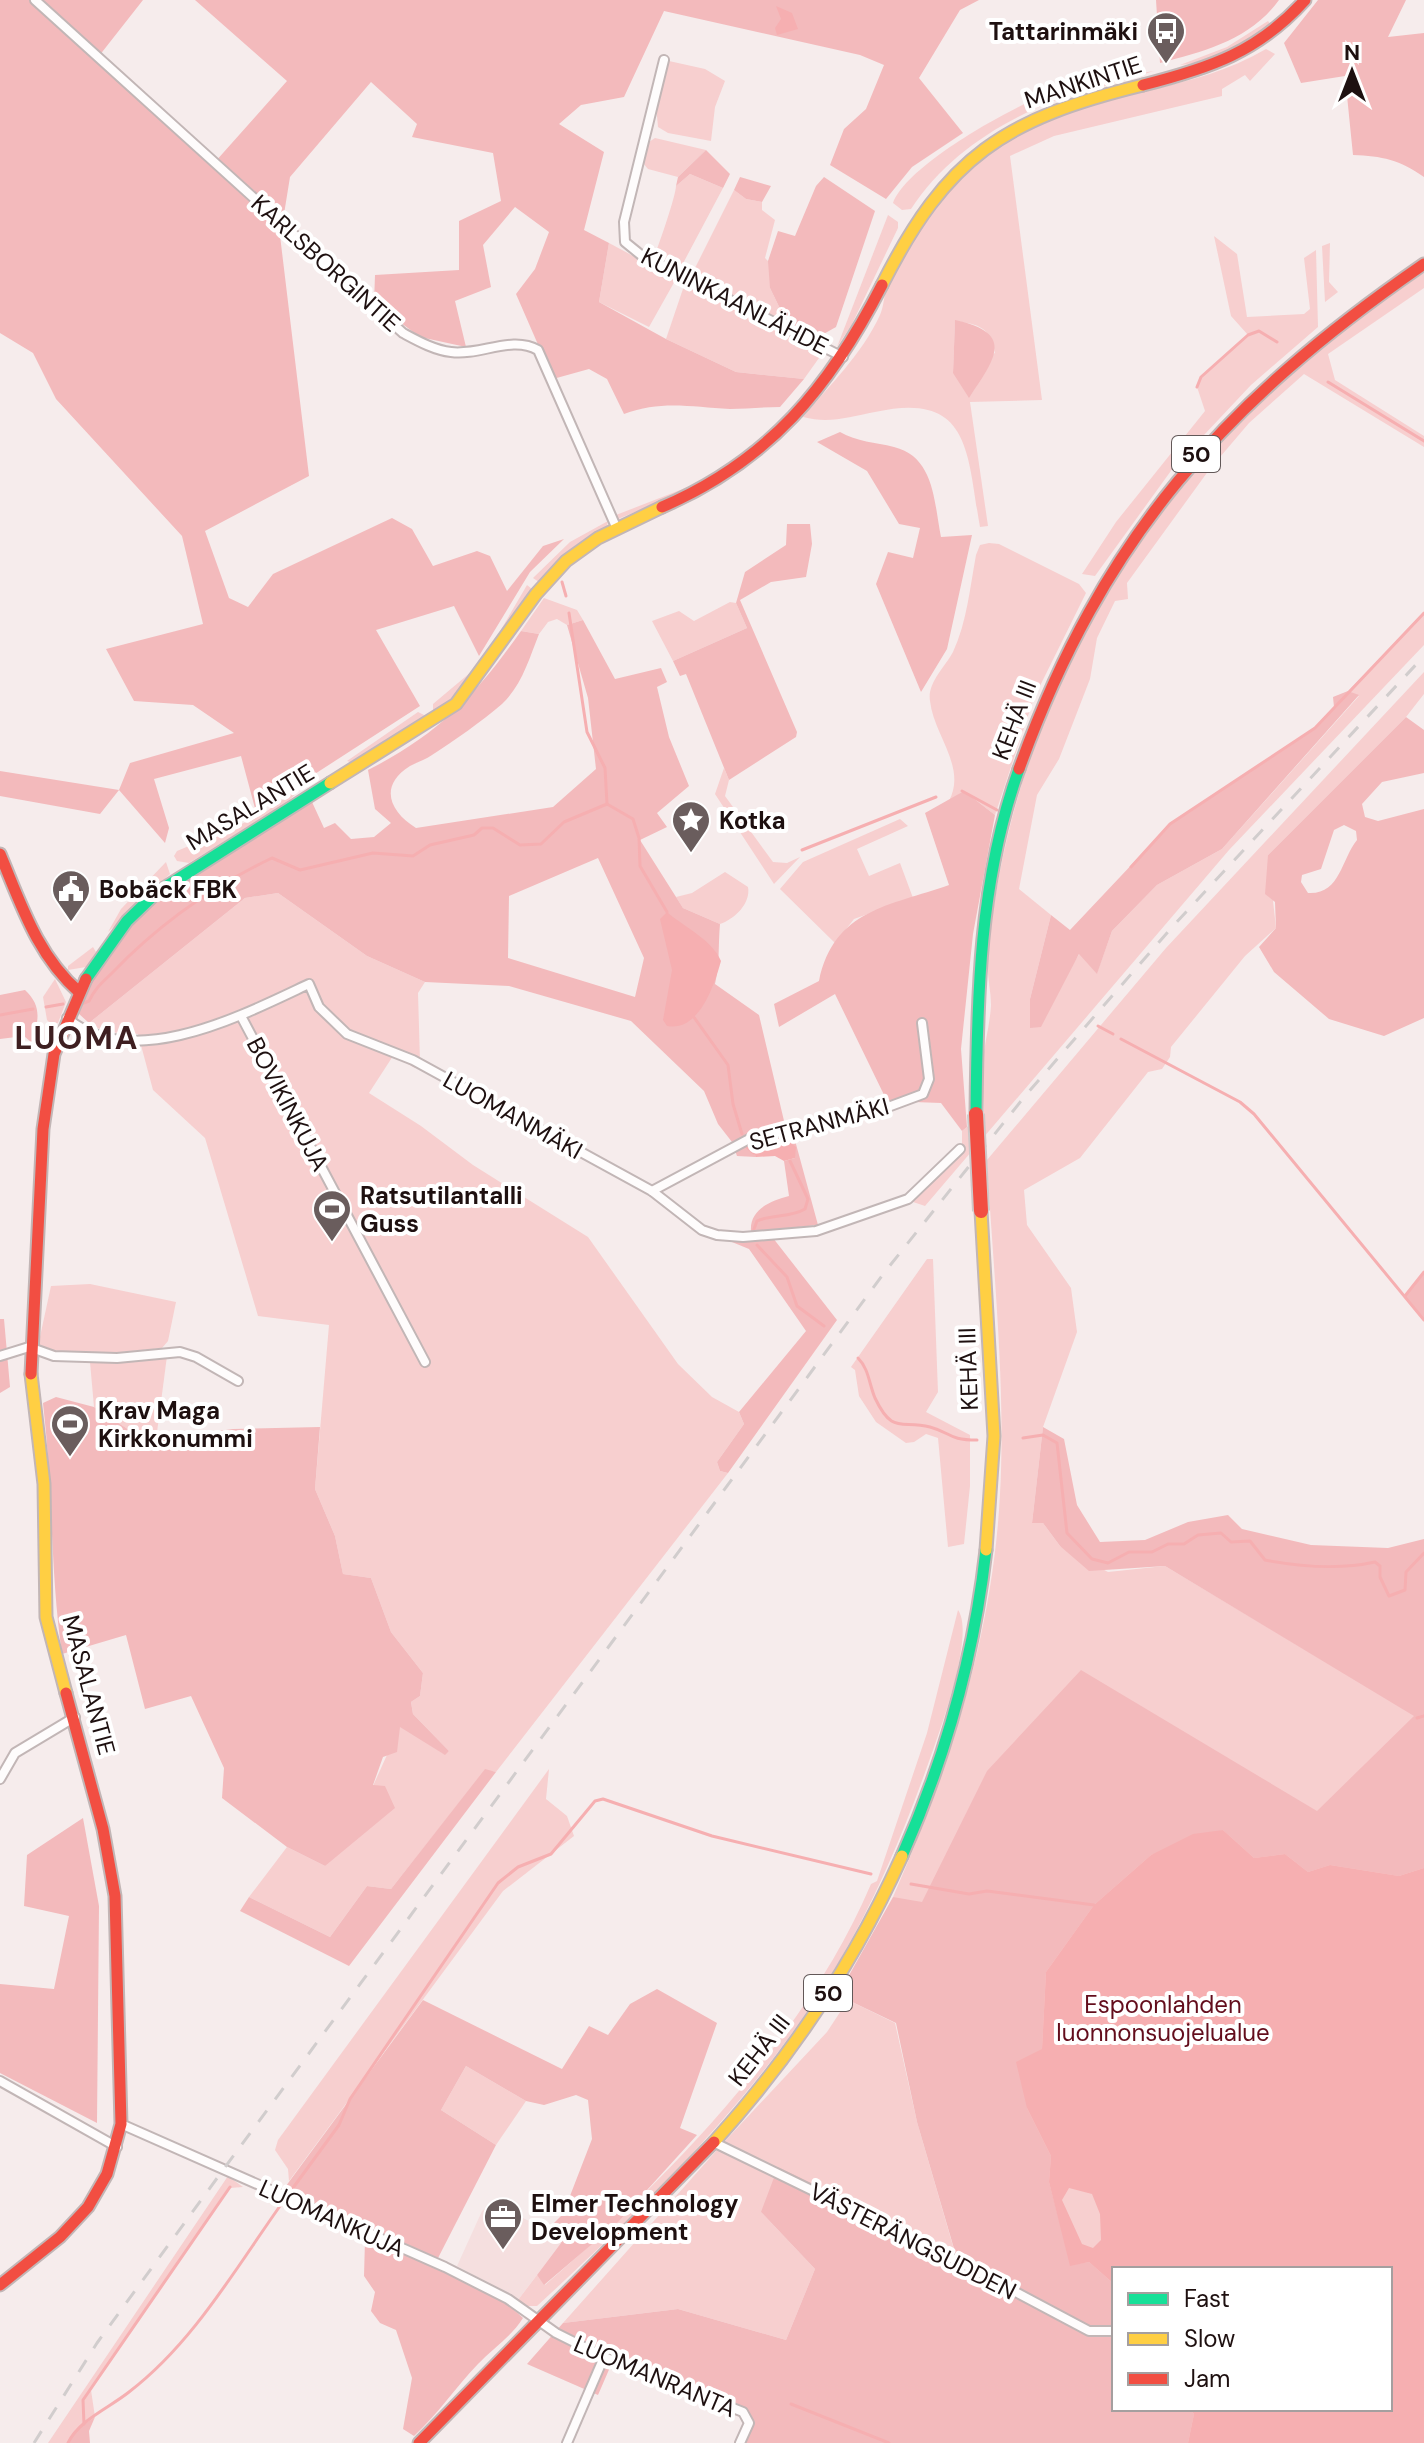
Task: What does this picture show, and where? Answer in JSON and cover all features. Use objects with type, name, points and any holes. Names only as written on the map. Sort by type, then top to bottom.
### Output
[{"type":"main road","name":"MANKINTIE","points":[[802,408],[843,357],[923,206],[979,152],[1015,128],[1052,111],[1235,59],[1267,38],[1305,0]]},
{"type":"main road","name":"KEHÄ III","points":[[419,2443],[713,2142],[762,2086],[847,1962],[886,1890],[916,1823],[950,1723],[978,1613],[991,1509],[992,1384],[976,1114],[982,938],[1000,833],[1037,717],[1087,611],[1142,522],[1225,423],[1330,329],[1424,264]]},
{"type":"main road","name":"MASALANTIE","points":[[0,2285],[60,2237],[88,2207],[99,2192],[117,2147],[121,2124],[115,1896],[103,1829],[46,1617],[44,1477],[29,1347],[37,1282],[46,1088],[67,1018],[104,951],[156,893],[456,704],[478,681],[540,591],[566,561],[617,529],[707,486],[743,464],[765,448],[802,408]]},
{"type":"main road","points":[[0,854],[43,949],[65,981],[79,992]]},
{"type":"street","name":"KARLSBORGINTIE","points":[[35,0],[403,333],[428,346],[450,352],[481,352],[516,343],[538,350],[617,529]]},
{"type":"street","name":"KUNINKAANLÄHDE","points":[[664,60],[624,222],[625,242],[641,255],[843,357]]},
{"type":"street","name":"LUOMANMÄKI","points":[[67,1018],[100,1038],[135,1041],[163,1039],[241,1016],[309,984],[319,1007],[347,1034],[413,1060],[652,1191],[702,1230],[717,1235],[796,1234],[908,1199],[960,1149]]},
{"type":"street","name":"BOVIKINKUJA","points":[[241,1016],[425,1362]]},
{"type":"street","name":"SETRANMÄKI","points":[[652,1191],[751,1138],[880,1110],[923,1094],[929,1079],[922,1023]]},
{"type":"street","points":[[0,1356],[29,1347],[54,1356],[117,1358],[180,1352],[196,1357],[238,1381]]},
{"type":"street","points":[[0,1779],[15,1753],[75,1717]]},
{"type":"street","points":[[0,2081],[117,2147]]},
{"type":"street","name":"LUOMANKUJA","points":[[121,2124],[445,2267],[508,2299],[536,2322]]},
{"type":"street","name":"VÄSTERÄNGSUDDEN","points":[[713,2142],[959,2262],[1089,2331],[1112,2331]]},
{"type":"street","name":"LUOMANRANTA","points":[[536,2322],[604,2357],[743,2412],[749,2423],[740,2443]]},
{"type":"street","points":[[567,2443],[604,2357]]},
{"type":"shaded area","points":[[0,0],[143,0],[99,56],[215,162],[287,81],[195,0],[979,0],[960,10],[919,78],[963,133],[912,167],[886,199],[830,165],[844,129],[866,109],[884,65],[860,55],[664,11],[624,97],[581,105],[559,124],[604,152],[584,230],[609,243],[599,302],[666,339],[736,372],[804,379],[780,407],[730,409],[664,406],[624,414],[607,379],[589,369],[553,379],[516,294],[535,269],[549,232],[515,207],[483,245],[491,287],[455,301],[466,347],[420,337],[374,303],[375,275],[459,270],[459,221],[501,201],[493,153],[412,137],[417,124],[371,82],[290,177],[284,214],[278,219],[309,476],[205,531],[229,598],[248,607],[273,574],[392,518],[412,529],[433,566],[477,551],[490,556],[507,591],[543,546],[564,539],[530,572],[479,656],[454,606],[376,630],[420,706],[256,812],[241,756],[154,779],[169,828],[165,843],[119,790],[130,763],[234,733],[193,705],[134,701],[106,649],[203,624],[182,536],[56,399],[33,353],[0,333]]},
{"type":"shaded area","points":[[1156,0],[1279,0],[1254,25],[1226,42],[1160,63]]},
{"type":"shaded area","points":[[1318,0],[1406,0],[1388,37],[1424,33],[1424,177],[1390,160],[1353,155],[1345,76],[1301,83],[1284,43]]},
{"type":"shaded area","points":[[776,6],[792,13],[798,29],[777,35],[775,28],[781,19]]},
{"type":"shaded area","points":[[706,150],[730,174],[723,188],[690,174],[676,186],[678,177]]},
{"type":"shaded area","points":[[740,177],[771,186],[762,202],[746,199],[734,190]]},
{"type":"shaded area","points":[[824,177],[875,211],[836,327],[820,336],[788,325],[770,288],[768,261],[778,231],[795,236],[816,186]]},
{"type":"shaded area","points":[[955,320],[987,332],[995,349],[992,360],[969,398],[953,373]]},
{"type":"shaded area","points":[[840,432],[908,452],[918,460],[930,483],[941,537],[972,535],[947,649],[921,692],[876,584],[888,552],[913,558],[920,528],[899,524],[867,471],[817,442]]},
{"type":"shaded area","points":[[787,524],[810,524],[812,544],[806,577],[771,582],[740,600],[797,732],[796,737],[729,780],[686,674],[680,676],[673,661],[747,628],[736,603],[745,572],[786,545]]},
{"type":"shaded area","points":[[583,620],[615,679],[661,668],[667,682],[657,687],[669,737],[689,786],[657,813],[667,827],[640,840],[683,908],[720,924],[715,984],[759,1015],[785,1125],[793,1133],[818,1225],[751,1232],[754,1217],[762,1207],[789,1196],[784,1161],[795,1158],[755,1152],[756,1157],[737,1156],[732,1142],[718,1124],[704,1091],[631,1021],[509,986],[425,982],[367,956],[278,893],[245,898],[89,1023],[78,1013],[93,977],[119,940],[157,899],[312,802],[324,828],[335,823],[351,839],[374,837],[391,823],[375,809],[368,770],[416,742],[454,711],[488,675],[521,631],[539,634],[509,697],[468,731],[400,774],[391,790],[391,798],[394,807],[416,828],[553,807],[596,769],[588,698],[567,625]],"holes":[[[598,858],[644,958],[635,997],[508,958],[509,896]]]},
{"type":"shaded area","points":[[1348,691],[1359,695],[1222,849],[1157,885],[1112,931],[1097,974],[1079,954],[1041,1027],[1030,1028],[1030,999],[1051,915],[1070,930],[1170,824],[1315,728],[1334,707],[1333,697]]},
{"type":"shaded area","points":[[1406,717],[1424,730],[1424,773],[1382,782],[1362,804],[1365,817],[1378,821],[1424,809],[1424,1018],[1384,1036],[1329,1019],[1274,972],[1259,947],[1276,928],[1275,902],[1265,894],[1268,855]],"holes":[[[1344,825],[1356,831],[1357,840],[1333,882],[1319,892],[1308,893],[1301,882],[1302,875],[1321,869],[1334,830]]]},
{"type":"shaded area","points":[[0,771],[119,790],[100,814],[0,796]]},
{"type":"shaded area","points":[[964,791],[995,815],[973,934],[961,1049],[967,1127],[962,1131],[941,1103],[887,1101],[835,994],[779,1027],[774,1004],[819,981],[826,957],[837,939],[851,925],[886,906],[949,885],[925,813]]},
{"type":"shaded area","points":[[667,912],[704,939],[721,961],[703,1005],[688,1022],[678,1026],[667,1026],[663,1020],[672,970],[660,919]]},
{"type":"shaded area","points":[[25,990],[37,1008],[32,1043],[24,1036],[0,1039],[0,995]]},
{"type":"shaded area","points":[[777,1142],[789,1142],[796,1147],[795,1158],[784,1161],[775,1156],[756,1157],[754,1153]]},
{"type":"shaded area","points":[[773,1238],[837,1320],[728,1473],[720,1471],[717,1462],[744,1424],[739,1412],[806,1331],[749,1249],[727,1240]]},
{"type":"shaded area","points":[[1424,1272],[1424,1320],[1405,1296]]},
{"type":"shaded area","points":[[0,1319],[4,1319],[10,1387],[0,1393]]},
{"type":"shaded area","points":[[56,1397],[94,1407],[146,1441],[233,1429],[320,1427],[315,1489],[335,1536],[343,1574],[371,1578],[391,1632],[423,1673],[420,1696],[411,1702],[413,1714],[449,1751],[445,1755],[400,1727],[397,1752],[383,1757],[373,1785],[385,1786],[395,1808],[325,1866],[287,1847],[222,1798],[224,1768],[191,1696],[145,1709],[126,1635],[62,1654],[43,1403]]},
{"type":"shaded area","points":[[1043,1427],[1064,1439],[1077,1505],[1100,1542],[1145,1540],[1188,1522],[1228,1515],[1242,1529],[1311,1545],[1388,1548],[1424,1539],[1424,1868],[1399,1876],[1330,1865],[1308,1872],[1285,1854],[1254,1858],[1223,1830],[1151,1855],[1094,1905],[1046,1972],[1042,2049],[1027,2108],[1051,2156],[1049,2182],[1071,2265],[1089,2262],[1112,2282],[1112,2411],[1192,2411],[1194,2414],[1188,2443],[734,2443],[745,2419],[611,2365],[598,2395],[527,2364],[563,2323],[678,2309],[786,2340],[815,2269],[761,2212],[778,2167],[955,2252],[917,2122],[896,2023],[848,2000],[843,1986],[893,1897],[922,1902],[987,1771],[1081,1670],[1317,1811],[1414,1716],[1165,1566],[1089,1571],[1060,1546],[1043,1523],[1032,1523]]},
{"type":"shaded area","points":[[485,1769],[496,1772],[349,1966],[240,1911],[249,1897],[330,1937],[367,1886],[391,1889]]},
{"type":"shaded area","points":[[83,1818],[99,1906],[97,2123],[0,2073],[0,1984],[54,1989],[69,1916],[24,1906],[27,1855]]},
{"type":"shaded area","name":"Espoonlahden luonnonsuojelualue","points":[[1223,1830],[1254,1858],[1285,1854],[1308,1872],[1330,1865],[1399,1876],[1424,1868],[1424,2443],[1188,2443],[1194,2414],[1192,2411],[1392,2411],[1392,2267],[1112,2267],[1112,2282],[1089,2262],[1070,2266],[1049,2182],[1051,2156],[1027,2108],[1016,2062],[1042,2049],[1046,1972],[1094,1905],[1151,1855],[1193,1834]],"holes":[[[1069,2188],[1092,2194],[1100,2214],[1101,2240],[1093,2248],[1082,2244],[1062,2200]]]},
{"type":"shaded area","points":[[657,1989],[717,2023],[680,2128],[697,2135],[618,2222],[544,2285],[537,2275],[561,2243],[547,2230],[563,2214],[592,2139],[588,2100],[576,2095],[544,2105],[526,2101],[466,2066],[441,2110],[496,2145],[438,2258],[283,2190],[423,2000],[562,2069],[589,2026],[608,2035],[630,2004]]},
{"type":"shaded area","points":[[488,2206],[499,2206],[547,2230],[561,2243],[518,2300],[457,2266],[482,2211]]},
{"type":"shaded area","points":[[365,2240],[470,2282],[523,2318],[414,2436],[403,2429],[412,2378],[396,2330],[380,2323],[371,2311],[375,2292],[364,2276]]},
{"type":"shaded area","points":[[95,2417],[89,2431],[90,2443],[68,2443],[74,2431]]},
{"type":"green space","points":[[1268,21],[1271,25],[1239,47],[1217,57],[1180,65],[1227,47]]},
{"type":"green space","points":[[1266,49],[1275,54],[1250,81],[1245,75],[1222,89],[1222,96],[1054,136],[1010,156],[1042,400],[970,402],[988,526],[980,527],[967,453],[959,434],[947,420],[930,411],[907,408],[830,420],[803,417],[864,343],[881,312],[887,286],[911,237],[926,215],[963,174],[1007,141],[1060,115],[1179,83],[1238,63]],"holes":[[[955,321],[987,333],[995,353],[953,373]]]},
{"type":"green space","points":[[669,61],[705,69],[725,81],[715,107],[711,141],[668,133],[658,127],[656,105],[665,64]]},
{"type":"green space","points":[[1154,71],[1098,88],[1086,85],[1090,81]]},
{"type":"green space","points":[[1065,87],[1074,88],[1073,94],[1026,113],[962,153],[943,170],[911,209],[902,210],[893,203],[920,170],[969,134]]},
{"type":"green space","points":[[655,138],[706,150],[678,177],[648,169],[643,163],[649,142]]},
{"type":"green space","points":[[690,174],[723,188],[680,269],[654,257],[676,186]]},
{"type":"green space","points":[[734,190],[746,199],[762,202],[762,210],[775,220],[765,258],[770,263],[770,288],[788,325],[691,276]]},
{"type":"green space","points":[[888,215],[898,222],[898,228],[852,324],[837,347]]},
{"type":"green space","points":[[1214,236],[1237,254],[1247,317],[1304,314],[1310,309],[1304,258],[1316,250],[1318,327],[1251,385],[1173,468],[1095,576],[1082,574],[1116,522],[1205,411],[1197,387],[1201,377],[1248,335],[1231,316]]},
{"type":"green space","points":[[609,243],[676,279],[649,327],[599,302]]},
{"type":"green space","points":[[1330,243],[1329,282],[1338,292],[1325,302],[1322,246]]},
{"type":"green space","points":[[1424,273],[1424,288],[1328,354],[1335,380],[1424,436],[1424,447],[1304,374],[1249,423],[1209,470],[1127,583],[1128,599],[1115,601],[1097,638],[1090,679],[1059,759],[1037,795],[1019,889],[1051,915],[1030,999],[1064,978],[1080,953],[1097,973],[1112,931],[1157,885],[1222,849],[1359,696],[1348,691],[1424,613],[1424,645],[1229,850],[925,1206],[913,1202],[962,1151],[962,1131],[984,1114],[982,1066],[991,1005],[988,963],[1000,874],[1019,792],[1047,711],[1083,634],[1126,560],[1175,491],[1231,427],[1308,356]]},
{"type":"green space","points":[[686,280],[824,351],[804,379],[736,372],[666,339]]},
{"type":"green space","points":[[688,487],[693,488],[618,519],[616,515]]},
{"type":"green space","points":[[608,521],[607,526],[576,545],[539,582],[533,578],[570,542]]},
{"type":"green space","points":[[999,544],[1079,584],[1086,593],[1034,698],[995,815],[964,791],[949,801],[954,788],[952,764],[930,701],[931,688],[953,652],[962,629],[976,555],[980,545]]},
{"type":"green space","points":[[527,585],[532,589],[491,657],[485,657]]},
{"type":"green space","points":[[544,598],[577,610],[583,620],[567,625],[557,619],[548,622],[539,634],[521,631]]},
{"type":"green space","points":[[730,602],[736,603],[747,628],[673,661],[652,621],[679,611],[694,621]]},
{"type":"green space","points":[[477,667],[480,669],[456,696],[433,711],[433,704]]},
{"type":"green space","name":"Espoonlahden luonnonsuojelualue","points":[[1424,672],[1424,694],[1406,717],[1268,855],[1276,928],[1245,956],[1171,1047],[1170,1057],[1162,1069],[1148,1072],[1080,1158],[1024,1190],[1027,1225],[1071,1288],[1077,1332],[1043,1427],[1032,1523],[1043,1523],[1060,1546],[1108,1572],[1165,1566],[1414,1715],[1424,1698],[1424,2443],[1172,2443],[1179,2411],[1392,2411],[1392,2267],[1112,2267],[1112,2282],[1106,2278],[1053,2279],[893,1897],[932,1800],[965,1700],[978,1649],[996,1546],[1001,1411],[987,1160],[1166,948]]},
{"type":"green space","points":[[418,712],[424,715],[423,720],[353,763],[347,761]]},
{"type":"green space","points":[[724,768],[729,780],[725,796],[773,862],[787,863],[800,857],[774,884],[715,794]]},
{"type":"green space","points":[[296,790],[298,792],[285,804],[189,863],[177,861],[174,856],[177,851],[260,816]]},
{"type":"green space","points":[[900,819],[908,826],[857,849],[869,876],[900,863],[913,898],[854,919],[835,943],[780,889],[803,862]]},
{"type":"green space","points":[[166,862],[170,874],[108,932],[121,909]]},
{"type":"green space","points":[[725,872],[748,887],[747,899],[736,914],[720,924],[683,908],[676,897],[692,893]]},
{"type":"green space","points":[[278,893],[367,956],[425,982],[418,993],[420,1061],[415,1068],[393,1056],[369,1093],[421,1126],[473,1165],[588,1237],[678,1364],[712,1397],[739,1412],[744,1424],[717,1462],[720,1471],[728,1473],[496,1772],[485,1770],[391,1889],[367,1886],[330,1937],[249,1897],[287,1847],[325,1866],[373,1786],[400,1726],[444,1754],[449,1751],[413,1714],[411,1702],[420,1696],[423,1673],[391,1632],[371,1578],[343,1574],[335,1536],[315,1489],[329,1325],[258,1316],[205,1138],[153,1090],[138,1034],[105,1032],[89,1023],[245,898]]},
{"type":"green space","points":[[93,947],[96,952],[86,967],[68,970],[68,966]]},
{"type":"green space","points":[[55,979],[66,1002],[58,1023],[52,1025],[47,1020],[43,997]]},
{"type":"green space","points":[[927,1259],[933,1259],[938,1392],[926,1412],[970,1435],[970,1486],[964,1544],[948,1547],[938,1438],[926,1434],[906,1443],[876,1422],[859,1396],[855,1370],[851,1367]]},
{"type":"green space","points":[[90,1284],[176,1302],[168,1341],[162,1348],[100,1353],[68,1352],[38,1346],[51,1286]]},
{"type":"green space","points":[[167,1356],[156,1440],[146,1441],[94,1407],[90,1362]]},
{"type":"green space","points":[[958,1610],[962,1619],[962,1647],[943,1721],[898,1843],[840,1960],[776,2055],[701,2144],[621,2227],[537,2306],[522,2306],[518,2300],[537,2275],[545,2285],[685,2152],[772,2049],[811,1995],[844,1940],[871,1884],[877,1881],[927,1733]]},
{"type":"green space","points":[[549,1769],[546,1799],[567,1816],[574,1836],[503,1891],[289,2181],[288,2169],[275,2150],[278,2140]]},
{"type":"green space","points":[[848,2000],[895,2023],[917,2122],[955,2253],[761,2212],[815,2269],[786,2340],[678,2309],[563,2323],[827,2032]]},
{"type":"green space","points":[[466,2066],[526,2101],[496,2145],[441,2110]]},
{"type":"green space","points":[[228,2176],[243,2187],[230,2188],[91,2390],[95,2417],[74,2431],[68,2443],[48,2443]]},
{"type":"waterway","points":[[1197,387],[1201,377],[1248,335],[1259,331],[1277,342]]},
{"type":"waterway","points":[[1328,382],[1424,441]]},
{"type":"waterway","points":[[562,582],[566,596]]},
{"type":"waterway","points":[[569,613],[587,732],[605,768],[607,804]]},
{"type":"waterway","points":[[1131,867],[1170,824],[1315,728],[1424,613]]},
{"type":"waterway","points":[[962,791],[997,810]]},
{"type":"waterway","points":[[802,850],[936,797]]},
{"type":"waterway","points":[[81,1004],[89,1001],[102,982],[167,923],[207,894],[272,858],[300,870],[373,853],[413,856],[430,845],[474,835],[482,828],[493,828],[520,845],[541,844],[564,822],[607,804],[633,819],[639,838],[640,866],[667,912]]},
{"type":"waterway","points":[[46,1007],[63,1004]]},
{"type":"waterway","points":[[0,1015],[33,1009]]},
{"type":"waterway","points":[[693,1016],[728,1065],[733,1104],[742,1134]]},
{"type":"waterway","points":[[1098,1026],[1113,1034]]},
{"type":"waterway","points":[[1121,1039],[1240,1102],[1254,1114],[1424,1320]]},
{"type":"waterway","points":[[747,1147],[754,1153]]},
{"type":"waterway","points":[[754,1229],[757,1221],[805,1209],[808,1199],[790,1161]]},
{"type":"waterway","points":[[757,1245],[787,1277],[797,1306],[824,1326]]},
{"type":"waterway","points":[[1405,1296],[1424,1272]]},
{"type":"waterway","points":[[858,1358],[881,1410],[893,1422],[930,1427],[955,1437],[977,1440]]},
{"type":"waterway","points":[[1023,1438],[1043,1435],[1057,1443],[1067,1533],[1092,1559],[1108,1563],[1129,1552],[1152,1552],[1168,1544],[1184,1544],[1198,1535],[1221,1533],[1231,1542],[1250,1541],[1265,1560],[1320,1567],[1375,1562],[1380,1566],[1380,1577],[1389,1596],[1405,1590],[1406,1572],[1424,1553]]},
{"type":"waterway","points":[[1417,1718],[1424,1716]]},
{"type":"waterway","points":[[290,2192],[339,2125],[350,2099],[498,1883],[518,1867],[551,1854],[595,1801],[603,1799],[712,1836],[871,1874]]},
{"type":"waterway","points":[[911,1884],[969,1894],[987,1891],[1094,1905]]},
{"type":"waterway","points":[[84,2424],[83,2400],[230,2187]]},
{"type":"waterway","points":[[68,2443],[87,2421],[129,2392],[173,2352],[211,2305],[280,2206]]},
{"type":"waterway","points":[[791,2404],[889,2443]]},
{"type":"railway","points":[[34,2443],[97,2343],[884,1273],[1025,1096],[1173,926],[1424,656]]},
{"type":"traffic: fast","points":[[976,1114],[979,983],[988,896],[1006,811],[1019,769]]},
{"type":"traffic: fast","points":[[86,979],[127,921],[156,893],[330,783]]},
{"type":"traffic: fast","points":[[902,1856],[932,1782],[956,1706],[974,1629],[986,1550]]},
{"type":"traffic: slow","points":[[882,285],[931,204],[956,174],[985,149],[1016,129],[1053,112],[1143,85]]},
{"type":"traffic: slow","points":[[330,783],[456,704],[536,594],[566,561],[598,538],[662,507]]},
{"type":"traffic: slow","points":[[981,1211],[994,1436],[986,1550]]},
{"type":"traffic: slow","points":[[31,1374],[44,1484],[46,1617],[66,1693]]},
{"type":"traffic: slow","points":[[714,2142],[769,2076],[819,2006],[864,1933],[902,1856]]},
{"type":"traffic: jam","points":[[1143,85],[1232,56],[1269,33],[1305,0]]},
{"type":"traffic: jam","points":[[1019,769],[1052,687],[1089,612],[1131,544],[1178,482],[1230,424],[1288,369],[1424,264]]},
{"type":"traffic: jam","points":[[662,507],[734,467],[793,417],[841,356],[882,285]]},
{"type":"traffic: jam","points":[[0,854],[41,945],[79,992]]},
{"type":"traffic: jam","points":[[31,1374],[43,1129],[54,1054],[86,979]]},
{"type":"traffic: jam","points":[[976,1114],[981,1211]]},
{"type":"traffic: jam","points":[[0,2285],[60,2237],[88,2207],[107,2174],[121,2124],[115,1896],[103,1829],[66,1693]]},
{"type":"traffic: jam","points":[[419,2443],[714,2142]]},
{"type":"place","name":"Tattarinmäki","points":[[1166,65]]},
{"type":"place","name":"Kotka","points":[[691,854]]},
{"type":"place","name":"Bobäck FBK","points":[[71,923]]},
{"type":"place","name":"Ratsutilantalli Guss","points":[[332,1243]]},
{"type":"place","name":"Krav Maga Kirkkonummi","points":[[70,1458]]},
{"type":"place","name":"Elmer Technology Development","points":[[503,2251]]},
{"type":"district","name":"LUOMA","points":[[77,1038]]}]
